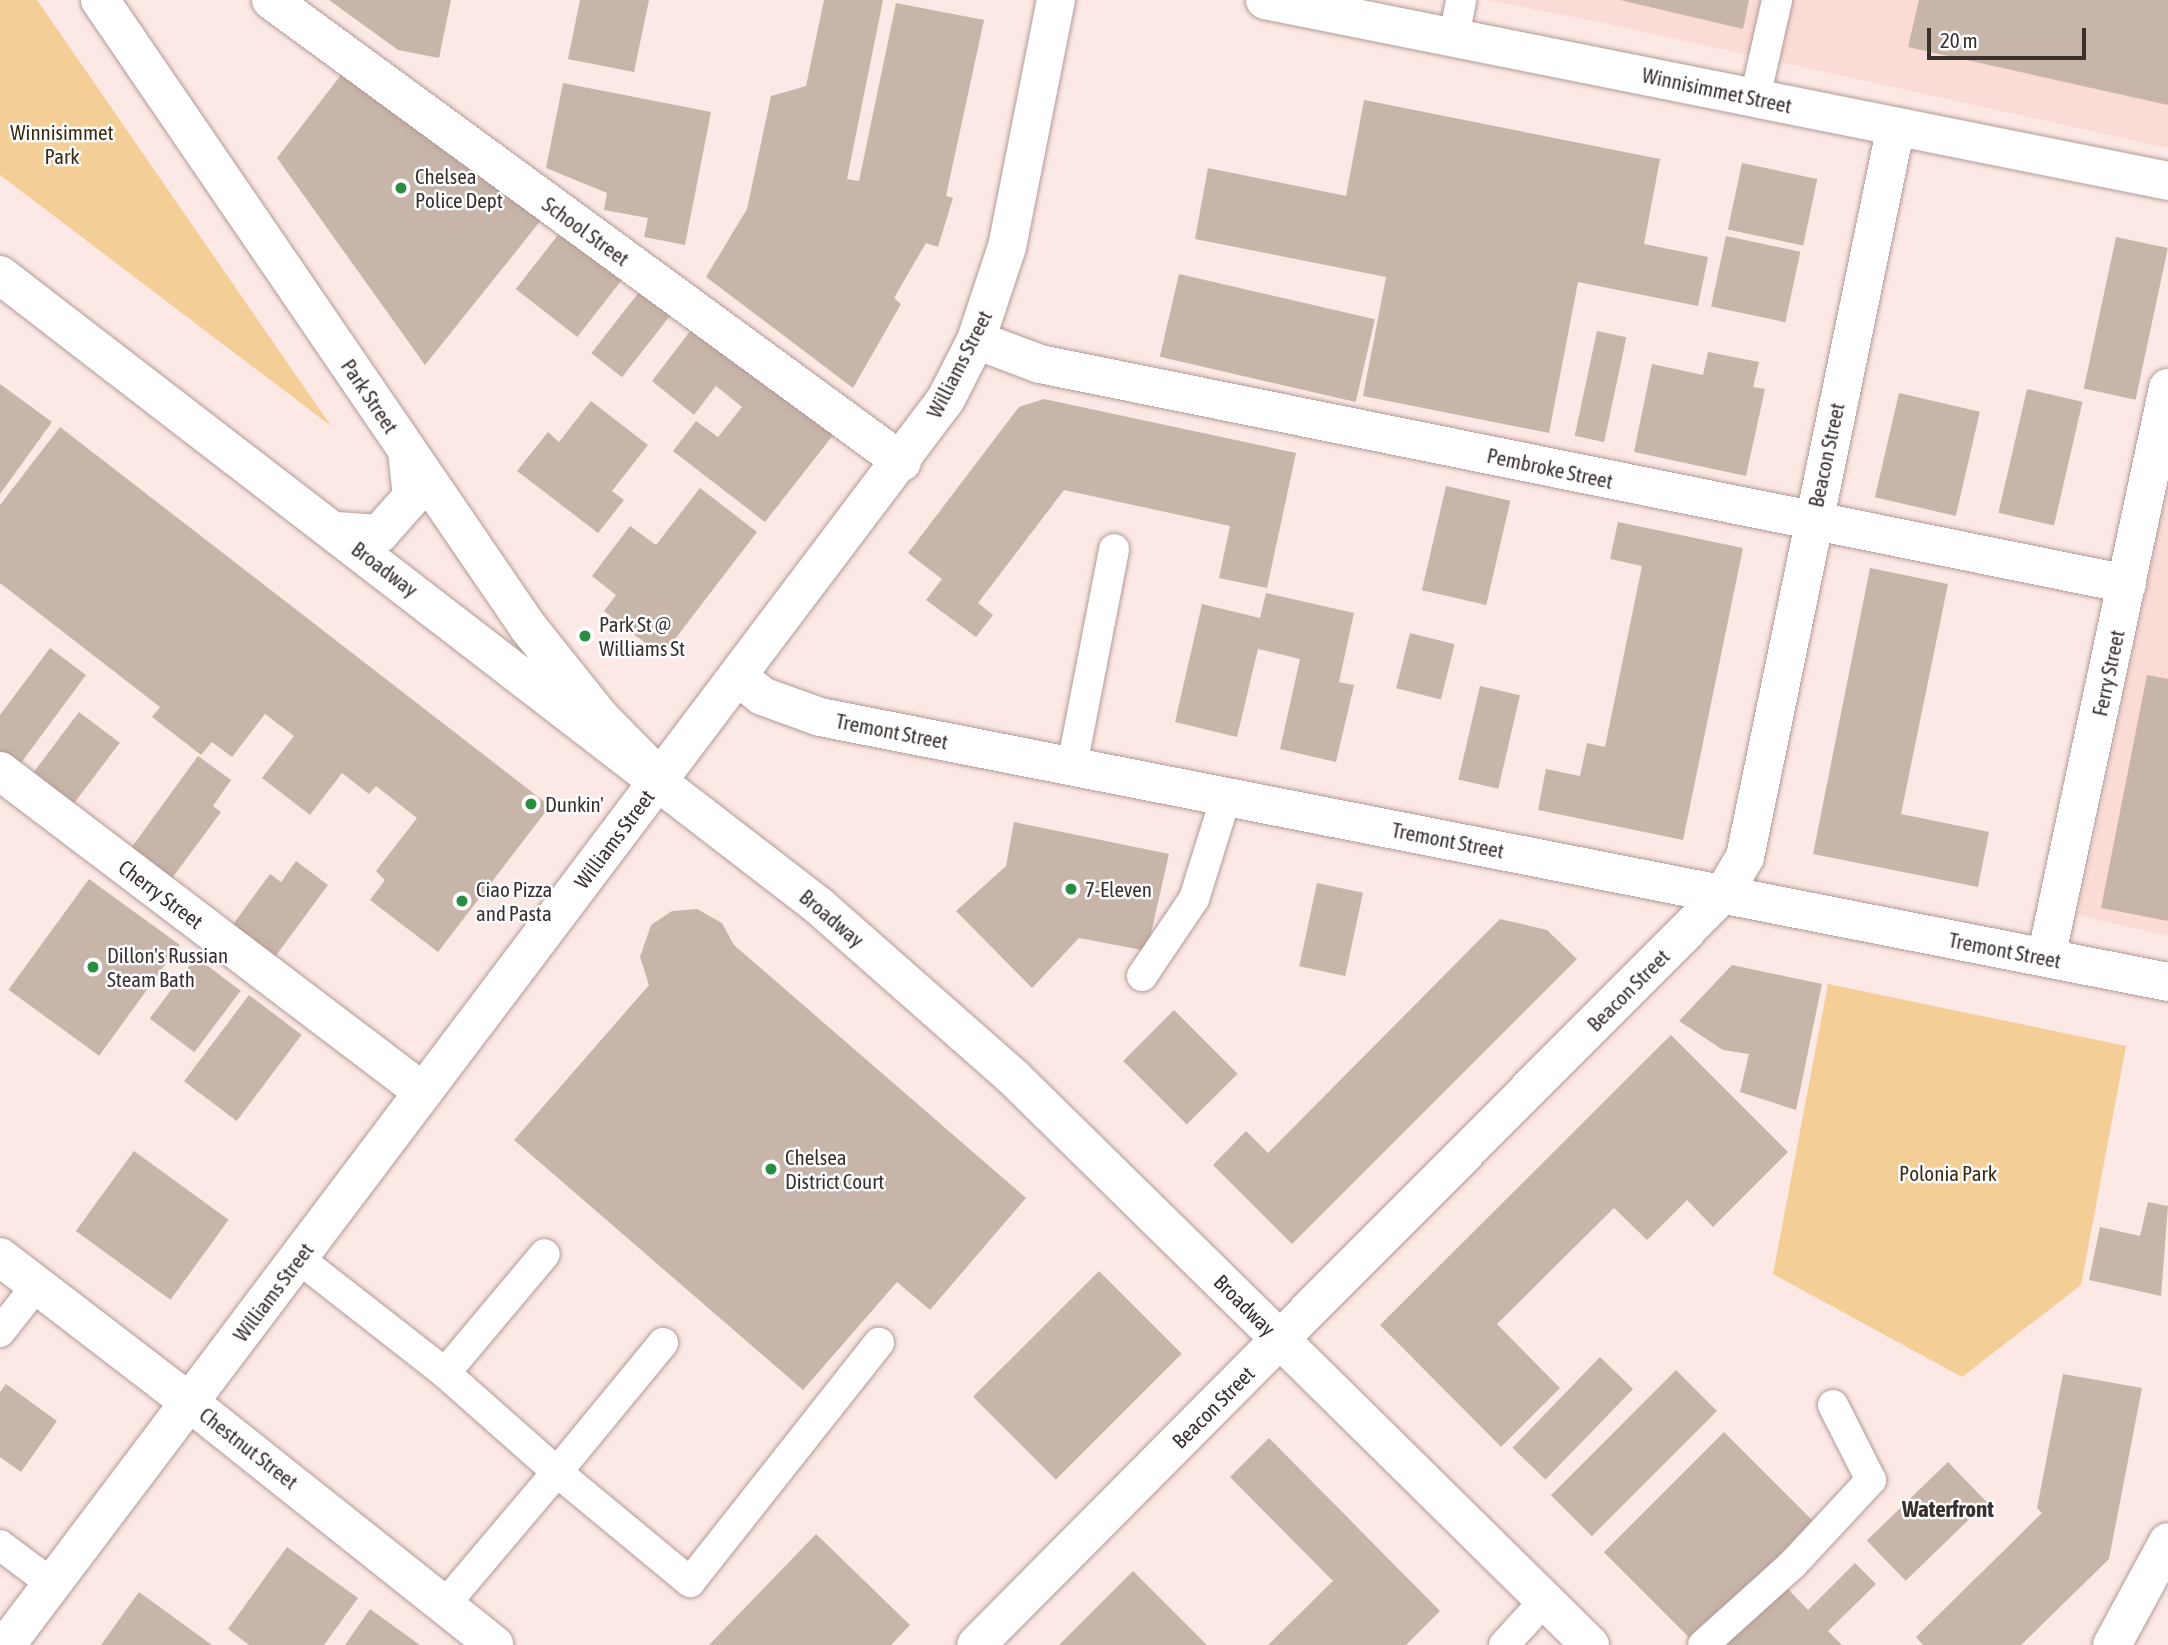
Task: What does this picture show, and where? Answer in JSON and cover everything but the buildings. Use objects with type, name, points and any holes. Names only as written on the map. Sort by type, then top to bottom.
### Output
[{"type":"street","name":"Park Street","points":[[100,0],[407,451],[558,667],[660,778]]},
{"type":"street","name":"School Street","points":[[271,0],[902,462]]},
{"type":"street","name":"Williams Street","points":[[6,1645],[660,778],[902,462],[976,340],[1007,247],[1056,0]]},
{"type":"street","name":"Winnisimmet Street","points":[[1265,0],[2168,181]]},
{"type":"street","name":"Beacon Street","points":[[976,1645],[1723,894],[1745,858],[1812,522],[1896,126]]},
{"type":"street","name":"Broadway","points":[[0,275],[660,778],[908,981],[1280,1339],[1590,1645]]},
{"type":"street","name":"Pembroke Street","points":[[976,340],[1040,364],[2127,584]]},
{"type":"street","name":"Ferry Street","points":[[2046,958],[2168,388]]},
{"type":"street","points":[[336,531],[379,534],[412,497],[407,451]]},
{"type":"street","name":"Tremont Street","points":[[738,677],[762,696],[820,717],[2168,982]]},
{"type":"street","name":"Cherry Street","points":[[0,771],[423,1093]]},
{"type":"street","name":"Chestnut Street","points":[[0,1257],[447,1602],[480,1640]]},
{"type":"street","points":[[2112,1645],[2168,1542]]},
{"type":"lane","points":[[1454,37],[1461,0]]},
{"type":"lane","points":[[1755,98],[1777,0]]},
{"type":"lane","points":[[1072,766],[1114,549]]},
{"type":"lane","points":[[1142,976],[1194,899],[1226,797]]},
{"type":"lane","points":[[445,1373],[545,1254]]},
{"type":"lane","points":[[298,1258],[445,1373],[557,1472],[690,1582],[879,1343]]},
{"type":"lane","points":[[0,1332],[37,1285]]},
{"type":"lane","points":[[447,1602],[663,1343]]},
{"type":"lane","points":[[1703,1645],[1792,1565],[1871,1480],[1833,1405]]},
{"type":"lane","points":[[0,1545],[52,1584]]},
{"type":"lane","points":[[1504,1645],[1545,1600]]},
{"type":"shaded area","points":[[1488,0],[2168,0],[2168,148],[1604,23]]},
{"type":"shaded area","points":[[2168,486],[2168,936],[2078,915]]},
{"type":"green space","name":"Winnisimmet Park","points":[[0,0],[37,0],[331,426],[0,175]]},
{"type":"green space","name":"Polonia Park","points":[[1828,984],[2126,1046],[2081,1285],[1962,1377],[1773,1274]]},
{"type":"place","name":"Chelsea Police Dept","points":[[401,188]]},
{"type":"place","name":"Park St @ Williams St","points":[[585,636]]},
{"type":"place","name":"Dunkin'","points":[[531,804]]},
{"type":"place","name":"7-Eleven","points":[[1071,889]]},
{"type":"place","name":"Ciao Pizza and Pasta","points":[[462,901]]},
{"type":"place","name":"Dillon's Russian Steam Bath","points":[[93,967]]},
{"type":"place","name":"Chelsea District Court","points":[[771,1169]]},
{"type":"district","name":"Waterfront","points":[[1948,1509]]}]
